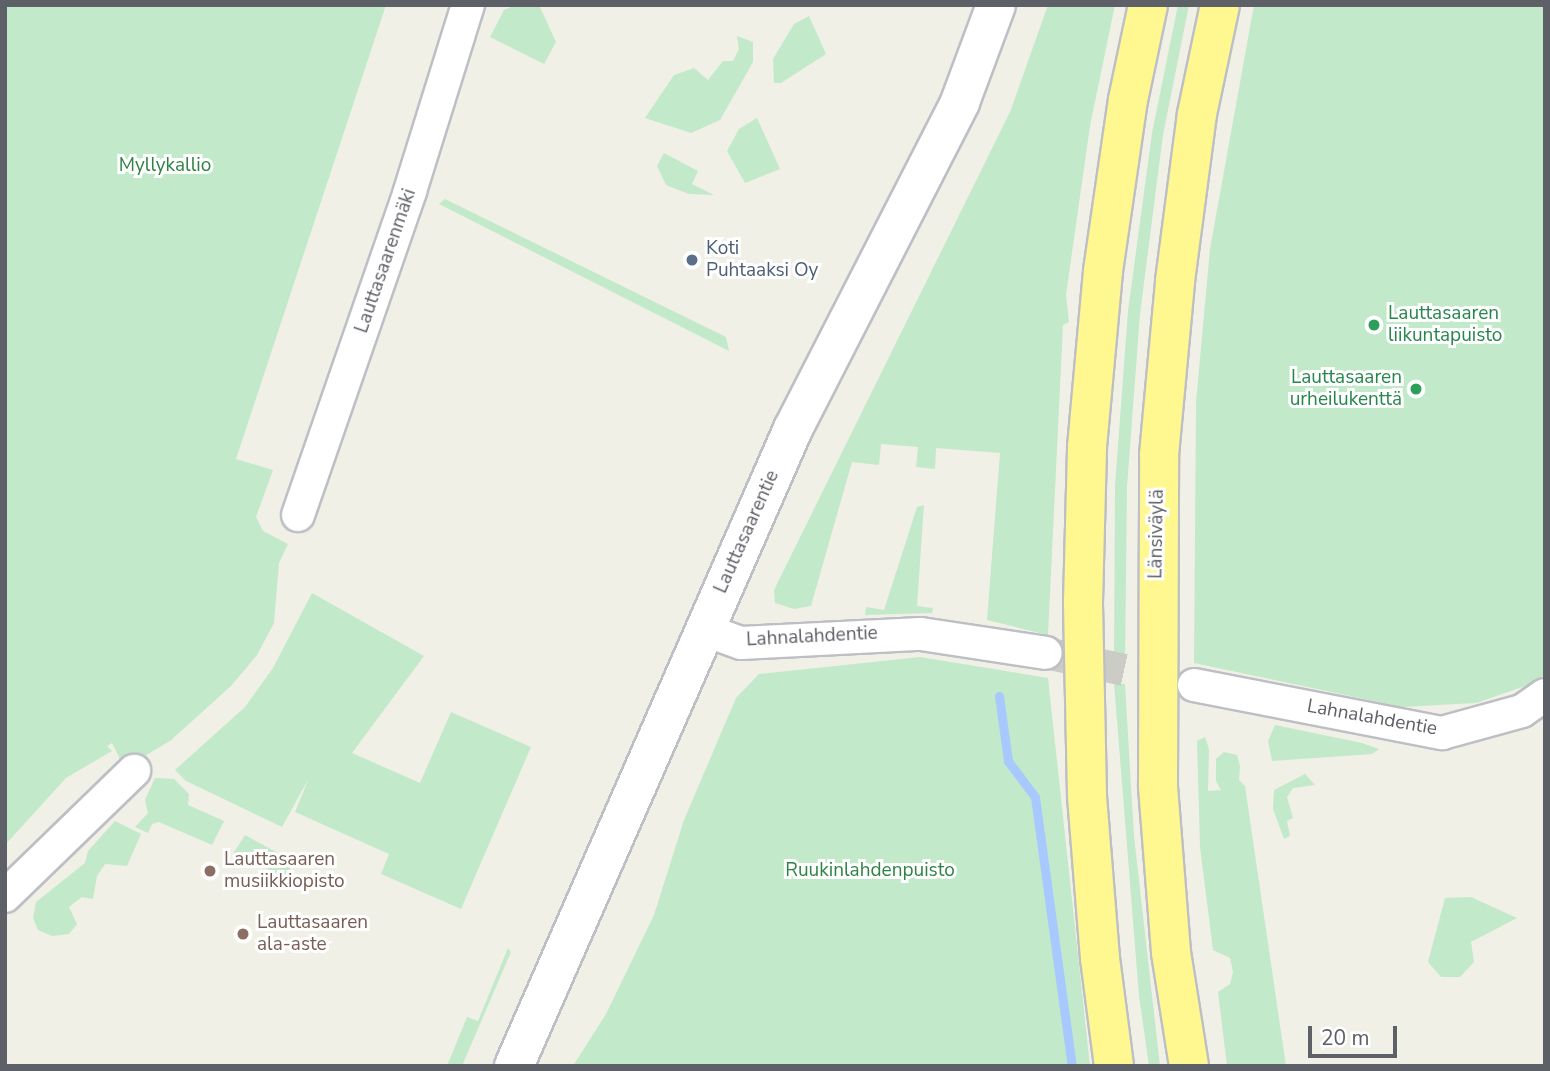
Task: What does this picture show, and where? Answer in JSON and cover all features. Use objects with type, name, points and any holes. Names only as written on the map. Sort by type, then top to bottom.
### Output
[{"type":"highway","points":[[1114,1066],[1087,796],[1083,602],[1087,447],[1103,271],[1128,100],[1148,5]]},
{"type":"highway","name":"Länsiväylä","points":[[1189,1066],[1171,952],[1158,785],[1159,455],[1192,152],[1220,5]]},
{"type":"main road","name":"Lauttasaarentie","points":[[514,1066],[793,429],[960,102],[996,5]]},
{"type":"street","name":"Lauttasaarenmäki","points":[[298,514],[401,217],[468,5]]},
{"type":"street","name":"Lahnalahdentie","points":[[705,630],[741,643],[921,634],[1046,653]]},
{"type":"street","name":"Lahnalahdentie","points":[[1194,685],[1442,733],[1522,711],[1545,695]]},
{"type":"street","points":[[5,896],[134,771]]},
{"type":"green space","name":"Myllykallio","points":[[5,5],[386,5],[236,459],[273,470],[256,517],[263,531],[288,544],[279,563],[274,623],[257,655],[231,686],[170,741],[141,758],[121,761],[112,743],[107,746],[112,751],[66,778],[5,845]]},
{"type":"green space","points":[[516,5],[539,5],[556,42],[544,64],[490,37],[504,10]]},
{"type":"green space","points":[[1048,5],[1115,5],[1090,126],[1066,295],[1069,322],[1063,325],[1048,635],[987,620],[1000,453],[936,448],[935,469],[916,467],[918,447],[881,444],[879,465],[852,462],[811,606],[794,609],[775,603],[774,590],[1010,112]]},
{"type":"green space","points":[[1178,5],[1189,5],[1163,135],[1140,314],[1127,487],[1125,665],[1114,665],[1115,486],[1128,311],[1152,133]]},
{"type":"green space","name":"Lauttasaaren liikuntapuisto","points":[[1254,5],[1545,5],[1545,675],[1534,683],[1476,703],[1402,707],[1194,663],[1196,402],[1210,249]]},
{"type":"green space","points":[[809,16],[826,54],[781,83],[774,83],[773,59],[794,24]]},
{"type":"green space","points":[[737,36],[753,42],[753,62],[720,120],[691,133],[645,118],[674,75],[694,68],[708,80],[723,61],[733,61],[739,49]]},
{"type":"green space","points":[[757,118],[780,169],[745,183],[727,151],[739,129]]},
{"type":"green space","points":[[664,153],[698,171],[692,184],[714,195],[689,194],[666,185],[657,166]]},
{"type":"green space","points":[[445,199],[726,337],[729,351],[439,204]]},
{"type":"green space","points":[[924,505],[917,606],[933,608],[932,613],[865,615],[866,607],[884,610],[917,507]]},
{"type":"green space","points":[[312,593],[424,656],[352,753],[420,783],[451,712],[531,747],[461,909],[381,874],[389,854],[295,812],[309,778],[282,827],[186,781],[175,770],[245,707],[273,668]]},
{"type":"green space","name":"Ruukinlahdenpuisto","points":[[920,657],[1048,678],[1090,1066],[573,1066],[606,1014],[654,915],[684,820],[736,698],[759,674]]},
{"type":"green space","points":[[1114,683],[1125,684],[1134,836],[1160,1066],[1149,1066],[1139,996]]},
{"type":"green space","points":[[1275,725],[1379,749],[1372,754],[1272,761],[1268,741]]},
{"type":"green space","points":[[1205,737],[1209,749],[1208,791],[1221,790],[1216,781],[1216,759],[1224,752],[1237,755],[1240,766],[1239,780],[1245,786],[1286,1066],[1227,1066],[1218,992],[1230,984],[1233,972],[1230,958],[1213,950],[1200,847],[1197,741]]},
{"type":"green space","points":[[1305,774],[1315,785],[1293,788],[1287,797],[1293,818],[1287,821],[1290,836],[1284,839],[1273,809],[1274,790]]},
{"type":"green space","points":[[155,778],[174,779],[189,794],[188,805],[224,821],[212,845],[159,822],[152,824],[148,833],[135,827],[148,813],[145,800]]},
{"type":"green space","points":[[115,821],[141,834],[127,866],[105,864],[97,876],[93,899],[82,897],[69,907],[77,924],[69,934],[52,936],[38,930],[33,918],[36,902],[85,863],[88,851]]},
{"type":"green space","points":[[245,835],[291,860],[289,878],[233,854]]},
{"type":"green space","points":[[1471,897],[1517,918],[1471,942],[1474,962],[1460,977],[1441,977],[1428,962],[1445,898]]},
{"type":"green space","points":[[508,948],[511,952],[462,1066],[447,1066],[467,1017],[478,1021]]},
{"type":"waterway","points":[[999,696],[1008,761],[1035,797],[1072,1066]]},
{"type":"tunnel","points":[[1046,653],[1179,682]]},
{"type":"place","name":"Koti Puhtaaksi Oy","points":[[692,260]]},
{"type":"place","name":"Lauttasaaren liikuntapuisto","points":[[1374,325]]},
{"type":"place","name":"Lauttasaaren urheilukenttä","points":[[1416,389]]},
{"type":"place","name":"Lauttasaaren musiikkiopisto","points":[[210,871]]},
{"type":"place","name":"Lauttasaaren ala-aste","points":[[243,934]]}]
